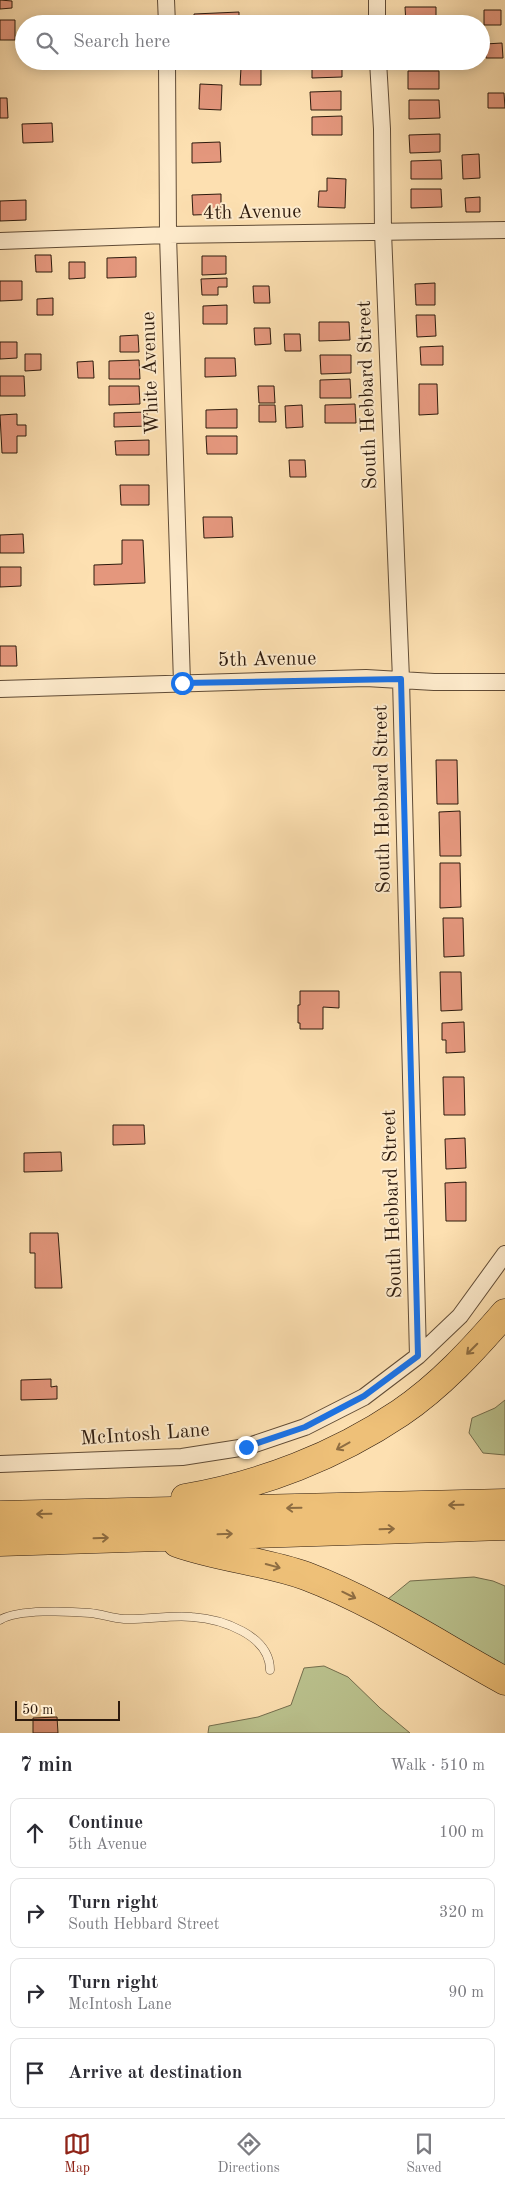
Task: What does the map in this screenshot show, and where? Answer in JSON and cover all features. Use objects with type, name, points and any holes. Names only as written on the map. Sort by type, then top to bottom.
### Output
[{"type":"highway","points":[[86,1513],[237,1488],[274,1476],[338,1449],[400,1412],[446,1376],[505,1313]]},
{"type":"highway","points":[[0,1515],[505,1503]]},
{"type":"highway","points":[[0,1542],[505,1526]]},
{"type":"highway","points":[[158,1536],[201,1552],[273,1566],[332,1587],[390,1615],[505,1681]]},
{"type":"street","points":[[166,0],[167,15]]},
{"type":"street","points":[[377,0],[377,15]]},
{"type":"street","name":"White Avenue","points":[[167,70],[168,235],[182,683]]},
{"type":"street","name":"South Hebbard Street","points":[[379,70],[382,129],[383,232],[401,679],[418,1356]]},
{"type":"street","name":"4th Avenue","points":[[0,241],[168,235],[505,230]]},
{"type":"street","name":"5th Avenue","points":[[0,688],[401,679],[434,682],[505,682]]},
{"type":"street","name":"McIntosh Lane","points":[[0,1464],[182,1457],[246,1447],[305,1427],[364,1396],[418,1356],[460,1316],[505,1254]]},
{"type":"lane","points":[[0,1620],[8,1615],[25,1612],[90,1613],[121,1619],[192,1616],[230,1625],[247,1633],[262,1647],[270,1660],[270,1670]]},
{"type":"green space","points":[[505,1400],[505,1455],[483,1453],[469,1433],[472,1418],[495,1408]]},
{"type":"green space","points":[[474,1577],[505,1586],[505,1672],[390,1607],[388,1599],[410,1581]]},
{"type":"green space","points":[[324,1666],[348,1677],[380,1708],[410,1733],[208,1733],[209,1726],[258,1717],[291,1705],[304,1668]]},
{"type":"building","points":[[0,0],[12,1],[12,8],[0,9]]},
{"type":"building","points":[[405,7],[436,7],[436,15],[405,15]]},
{"type":"building","points":[[484,10],[501,10],[501,25],[490,25],[490,15],[484,15]]},
{"type":"building","points":[[239,12],[239,15],[194,14]]},
{"type":"building","points":[[0,20],[15,20],[15,40],[0,40]]},
{"type":"building","points":[[502,43],[503,58],[490,58],[490,44]]},
{"type":"building","points":[[241,70],[261,70],[261,85],[240,85]]},
{"type":"building","points":[[312,70],[342,70],[342,77],[312,78]]},
{"type":"building","points":[[408,71],[439,71],[439,89],[408,89]]},
{"type":"building","points":[[200,84],[222,85],[221,110],[199,109]]},
{"type":"building","points":[[341,91],[341,110],[311,110],[310,92]]},
{"type":"building","points":[[488,93],[504,93],[505,108],[488,108]]},
{"type":"building","points":[[0,98],[7,98],[8,118],[0,118]]},
{"type":"building","points":[[409,100],[439,100],[440,118],[409,119]]},
{"type":"building","points":[[342,116],[342,135],[312,135],[312,117]]},
{"type":"building","points":[[52,123],[53,142],[23,143],[22,124]]},
{"type":"building","points":[[440,134],[440,152],[410,153],[409,135]]},
{"type":"building","points":[[220,142],[221,162],[192,163],[192,143]]},
{"type":"building","points":[[479,154],[480,178],[463,179],[462,155]]},
{"type":"building","points":[[441,160],[442,179],[411,179],[411,161]]},
{"type":"building","points":[[327,178],[346,179],[345,208],[318,207],[319,191],[327,191]]},
{"type":"building","points":[[411,189],[441,189],[442,207],[411,208]]},
{"type":"building","points":[[221,194],[221,214],[193,215],[192,195]]},
{"type":"building","points":[[480,197],[480,212],[466,212],[465,198]]},
{"type":"building","points":[[26,200],[26,220],[0,221],[0,201]]},
{"type":"building","points":[[35,255],[51,255],[52,272],[36,272]]},
{"type":"building","points":[[202,256],[226,256],[226,274],[202,275]]},
{"type":"building","points":[[136,257],[136,277],[107,278],[107,258]]},
{"type":"building","points":[[69,262],[85,262],[85,278],[69,279]]},
{"type":"building","points":[[227,278],[227,287],[218,287],[218,295],[202,295],[201,279]]},
{"type":"building","points":[[0,281],[22,281],[22,300],[0,301]]},
{"type":"building","points":[[435,283],[435,305],[416,305],[415,284]]},
{"type":"building","points":[[253,286],[269,286],[270,303],[254,303]]},
{"type":"building","points":[[53,298],[53,315],[37,315],[37,299]]},
{"type":"building","points":[[227,305],[227,324],[203,324],[203,306]]},
{"type":"building","points":[[416,315],[435,315],[436,336],[417,337]]},
{"type":"building","points":[[319,322],[349,322],[350,340],[319,341]]},
{"type":"building","points":[[254,328],[270,328],[271,344],[255,345]]},
{"type":"building","points":[[284,334],[300,334],[301,351],[285,351]]},
{"type":"building","points":[[138,335],[139,352],[120,352],[120,336]]},
{"type":"building","points":[[0,342],[17,342],[17,358],[0,359]]},
{"type":"building","points":[[443,346],[443,365],[421,365],[420,347]]},
{"type":"building","points":[[25,354],[41,354],[41,370],[25,371]]},
{"type":"building","points":[[320,355],[351,355],[351,373],[321,374]]},
{"type":"building","points":[[205,358],[235,358],[236,376],[205,377]]},
{"type":"building","points":[[139,360],[140,379],[109,379],[109,361]]},
{"type":"building","points":[[93,361],[94,378],[78,378],[77,362]]},
{"type":"building","points":[[0,376],[24,376],[25,396],[0,396]]},
{"type":"building","points":[[350,379],[351,398],[320,398],[320,380]]},
{"type":"building","points":[[419,384],[437,384],[438,414],[419,415]]},
{"type":"building","points":[[109,386],[139,386],[140,404],[109,405]]},
{"type":"building","points":[[258,386],[274,386],[275,403],[259,403]]},
{"type":"building","points":[[355,404],[356,423],[325,423],[325,405]]},
{"type":"building","points":[[259,405],[275,405],[276,422],[259,422]]},
{"type":"building","points":[[302,405],[303,427],[286,428],[285,406]]},
{"type":"building","points":[[237,409],[237,428],[206,428],[206,410]]},
{"type":"building","points":[[147,412],[148,426],[114,427],[114,413]]},
{"type":"building","points":[[17,414],[17,425],[26,425],[26,436],[17,436],[17,453],[2,453],[0,415]]},
{"type":"building","points":[[206,436],[237,436],[237,454],[207,454]]},
{"type":"building","points":[[149,440],[149,455],[116,455],[115,441]]},
{"type":"building","points":[[289,460],[305,460],[306,477],[290,477]]},
{"type":"building","points":[[120,485],[149,485],[149,505],[121,505]]},
{"type":"building","points":[[203,517],[232,517],[233,537],[204,538]]},
{"type":"building","points":[[23,534],[24,553],[0,553],[0,535]]},
{"type":"building","points":[[122,540],[143,540],[145,583],[94,585],[94,565],[122,564]]},
{"type":"building","points":[[0,567],[21,567],[21,586],[0,587]]},
{"type":"building","points":[[0,646],[16,646],[17,666],[0,666]]},
{"type":"building","points":[[436,760],[457,760],[458,804],[437,804]]},
{"type":"building","points":[[460,811],[461,856],[440,856],[439,812]]},
{"type":"building","points":[[440,863],[460,863],[461,907],[440,908]]},
{"type":"building","points":[[443,918],[463,918],[464,956],[444,957]]},
{"type":"building","points":[[440,972],[461,972],[462,1010],[441,1011]]},
{"type":"building","points":[[300,991],[339,991],[339,1008],[323,1007],[323,1029],[300,1029],[298,1005],[300,1005]]},
{"type":"building","points":[[464,1022],[465,1052],[446,1053],[446,1040],[442,1040],[442,1023]]},
{"type":"building","points":[[443,1077],[464,1077],[465,1115],[444,1115]]},
{"type":"building","points":[[113,1125],[144,1125],[145,1144],[113,1145]]},
{"type":"building","points":[[465,1138],[466,1168],[446,1169],[445,1139]]},
{"type":"building","points":[[61,1152],[62,1171],[24,1172],[24,1153]]},
{"type":"building","points":[[466,1182],[466,1221],[446,1221],[445,1183]]},
{"type":"building","points":[[30,1233],[58,1233],[62,1288],[35,1288],[35,1253],[30,1253]]},
{"type":"building","points":[[51,1379],[51,1387],[57,1386],[57,1399],[21,1400],[21,1380]]},
{"type":"building","points":[[57,1717],[58,1733],[33,1733],[33,1718]]},
{"type":"route","points":[[182,683],[366,678],[401,679],[418,1356],[364,1396],[305,1427],[246,1447]]}]
